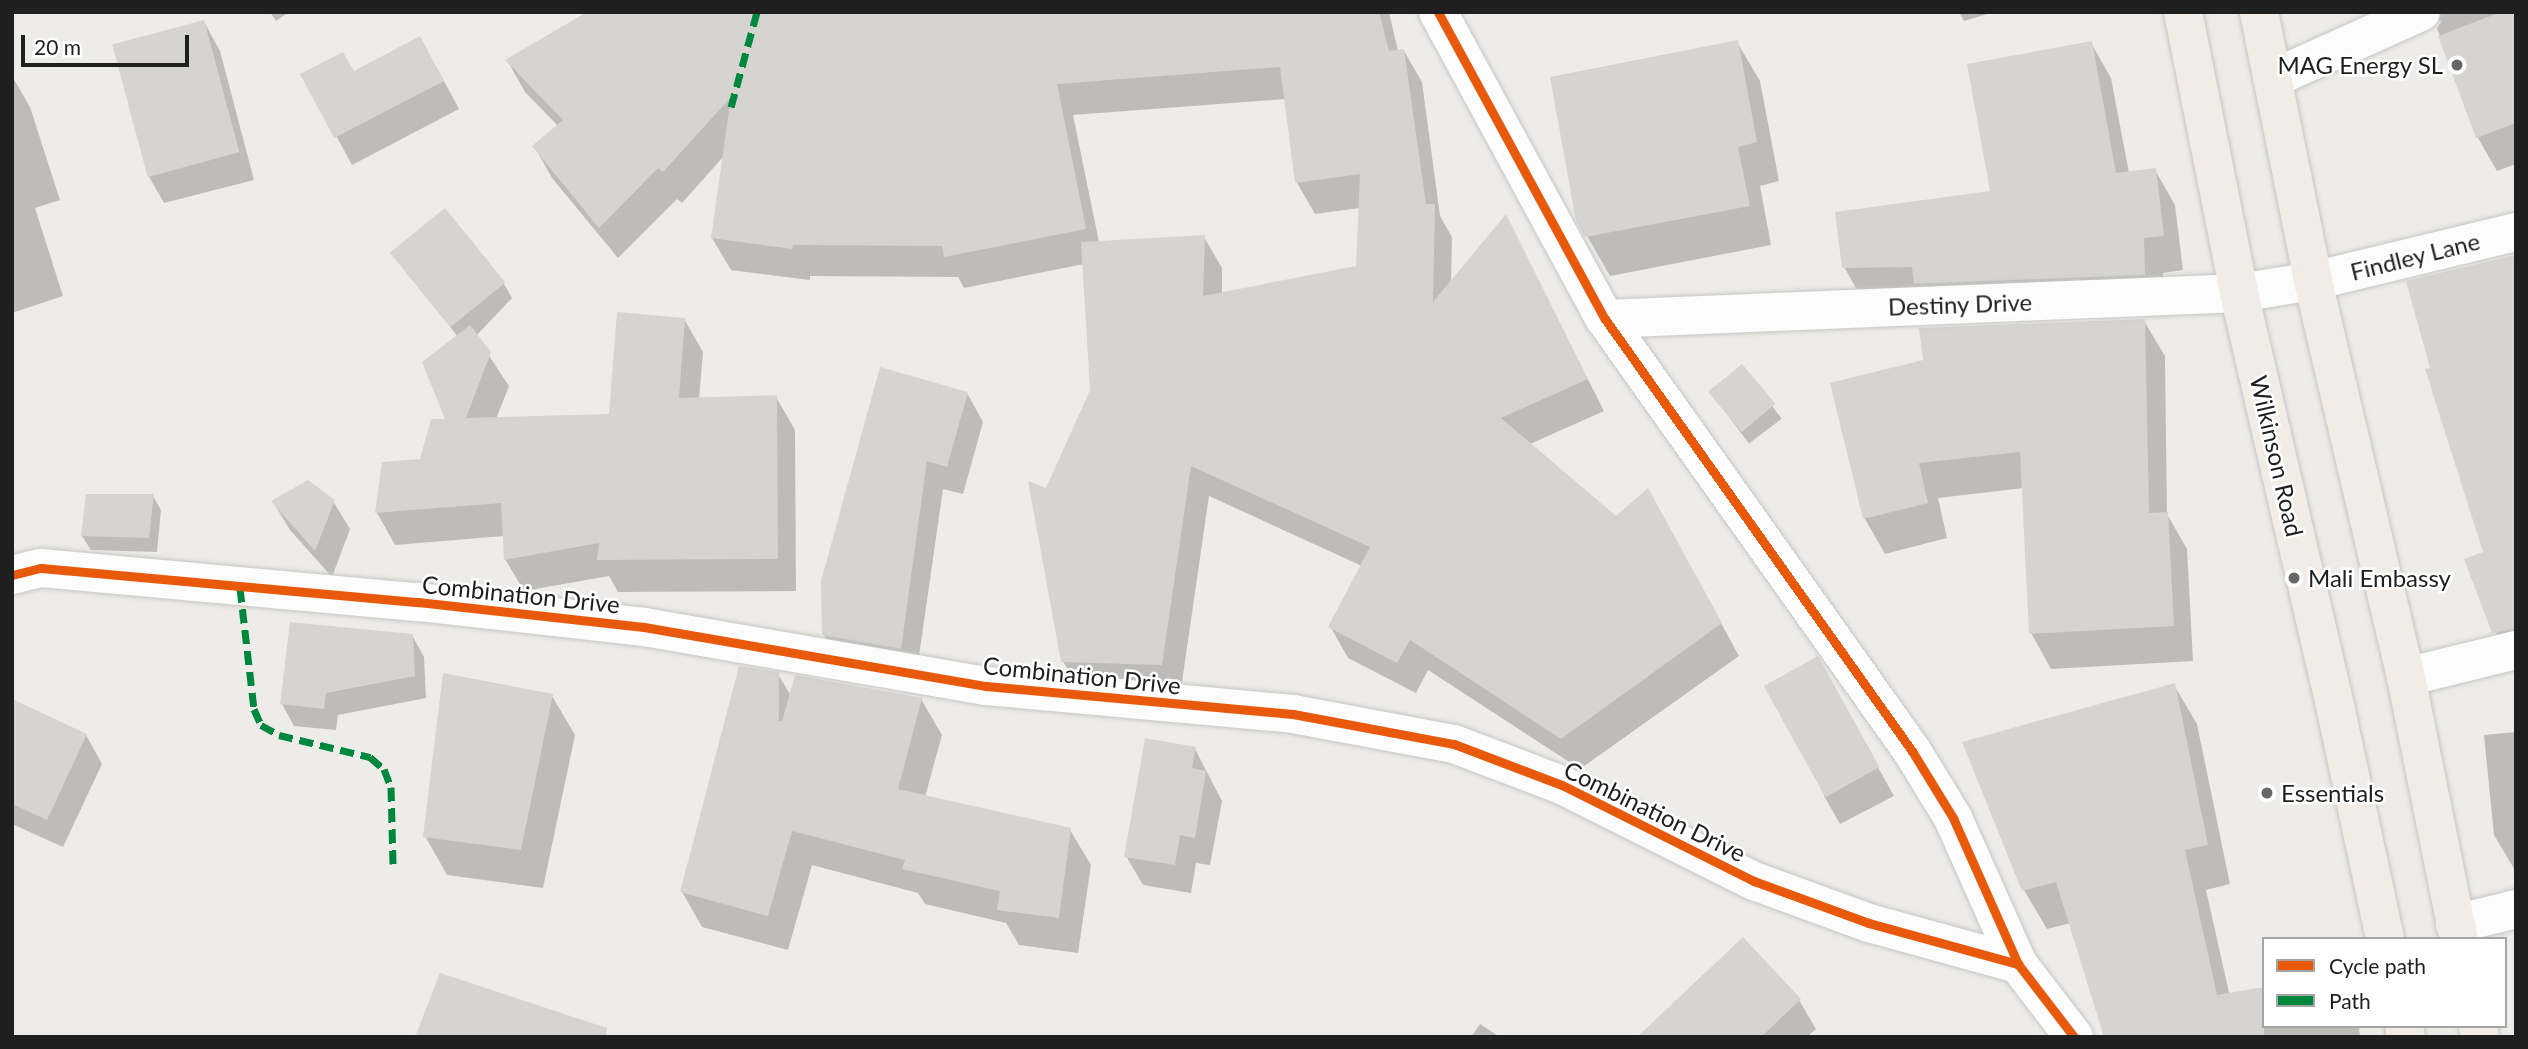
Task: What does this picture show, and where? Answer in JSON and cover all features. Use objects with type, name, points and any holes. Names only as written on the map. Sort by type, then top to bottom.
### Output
[{"type":"main road","name":"Wilkinson Road","points":[[2183,12],[2239,293],[2336,710],[2385,937]]},
{"type":"main road","points":[[2259,12],[2313,281],[2406,677],[2457,931]]},
{"type":"street","points":[[1438,12],[1605,319],[1912,751],[1953,818],[2018,964],[2074,1037]]},
{"type":"street","points":[[2274,78],[2421,12]]},
{"type":"street","name":"Findley Lane","points":[[2313,281],[2516,232]]},
{"type":"street","name":"Destiny Drive","points":[[1605,319],[2239,293],[2313,281]]},
{"type":"street","name":"Combination Drive","points":[[12,575],[41,569],[418,601],[631,625],[986,685],[1293,715],[1441,742],[1562,785],[1754,881],[1869,923],[2018,964]]},
{"type":"street","points":[[2406,677],[2516,650]]},
{"type":"street","points":[[2457,931],[2516,909]]},
{"type":"building","points":[[587,12],[1379,12],[1389,51],[1404,49],[1426,204],[1435,204],[1433,302],[1506,214],[1588,379],[1501,418],[1616,516],[1648,488],[1722,623],[1561,739],[1410,640],[1397,663],[1328,627],[1370,547],[1191,466],[1162,665],[1061,662],[1028,481],[1046,488],[1090,390],[1081,242],[1205,235],[1203,296],[1356,266],[1360,174],[1295,183],[1280,67],[1057,84],[1086,229],[944,257],[942,246],[793,245],[792,249],[711,238],[731,97],[663,172],[658,168],[599,228],[532,146],[563,120],[505,60]]},
{"type":"building","points":[[2501,12],[2516,12],[2516,123],[2476,138],[2438,36]]},
{"type":"building","points":[[204,20],[239,152],[148,177],[112,45]]},
{"type":"building","points":[[420,36],[444,81],[334,138],[300,74],[343,52],[354,71]]},
{"type":"building","points":[[1738,40],[1757,142],[1738,147],[1750,206],[1585,237],[1576,221],[1550,77]]},
{"type":"building","points":[[2092,41],[2116,173],[2156,168],[2164,236],[2144,238],[2145,275],[1914,284],[1912,267],[1842,268],[1835,212],[1990,191],[1967,64]]},
{"type":"building","points":[[445,208],[505,283],[450,327],[390,253]]},
{"type":"building","points":[[2516,255],[2516,629],[2492,633],[2464,559],[2483,552],[2425,369],[2430,368],[2406,281]]},
{"type":"building","points":[[617,312],[685,318],[679,398],[777,395],[778,559],[597,560],[599,543],[504,560],[501,503],[375,513],[382,462],[420,459],[431,419],[445,419],[422,362],[470,325],[491,352],[466,418],[609,414]]},
{"type":"building","points":[[2145,319],[2149,513],[2168,512],[2174,626],[2029,634],[2020,452],[1919,463],[1928,503],[1863,519],[1830,383],[1923,360],[1919,328]]},
{"type":"building","points":[[1742,364],[1775,404],[1742,432],[1708,392]]},
{"type":"building","points":[[880,367],[968,392],[947,467],[927,461],[901,649],[822,635],[821,581]]},
{"type":"building","points":[[308,480],[335,500],[315,551],[271,501]]},
{"type":"building","points":[[86,494],[154,494],[149,538],[81,536]]},
{"type":"building","points":[[290,622],[413,634],[415,676],[326,693],[324,709],[280,704]]},
{"type":"building","points":[[1818,656],[1880,767],[1825,797],[1764,686]]},
{"type":"building","points":[[739,666],[779,672],[779,721],[782,721],[795,675],[922,698],[898,789],[1071,828],[1059,918],[997,910],[1000,891],[902,869],[905,860],[792,831],[768,916],[680,892]]},
{"type":"building","points":[[443,673],[553,694],[521,850],[423,837]]},
{"type":"building","points":[[2175,683],[2208,845],[2185,850],[2217,995],[2262,987],[2264,1037],[2104,1037],[2056,882],[2022,891],[1962,742]]},
{"type":"building","points":[[12,699],[87,734],[47,820],[12,804]]},
{"type":"building","points":[[1145,738],[1196,747],[1192,768],[1206,771],[1195,838],[1180,835],[1175,865],[1124,857]]},
{"type":"building","points":[[1743,937],[1801,999],[1761,1037],[1637,1037]]},
{"type":"building","points":[[440,973],[607,1028],[606,1037],[415,1037]]},
{"type":"marked path","points":[[731,107],[757,12]]},
{"type":"marked path","points":[[240,588],[254,709],[261,725],[279,735],[370,757],[384,769],[391,787],[393,864]]},
{"type":"cycle path","points":[[1438,12],[1605,319],[1912,751],[1953,818],[2018,964],[2074,1037]]},
{"type":"cycle path","points":[[12,575],[41,568],[418,602],[644,627],[986,686],[1293,714],[1454,744],[1562,785],[1754,881],[1869,923],[2018,964]]},
{"type":"place","name":"MAG Energy SL","points":[[2457,65]]},
{"type":"place","name":"Mali Embassy","points":[[2294,578]]},
{"type":"place","name":"Essentials","points":[[2267,793]]}]
